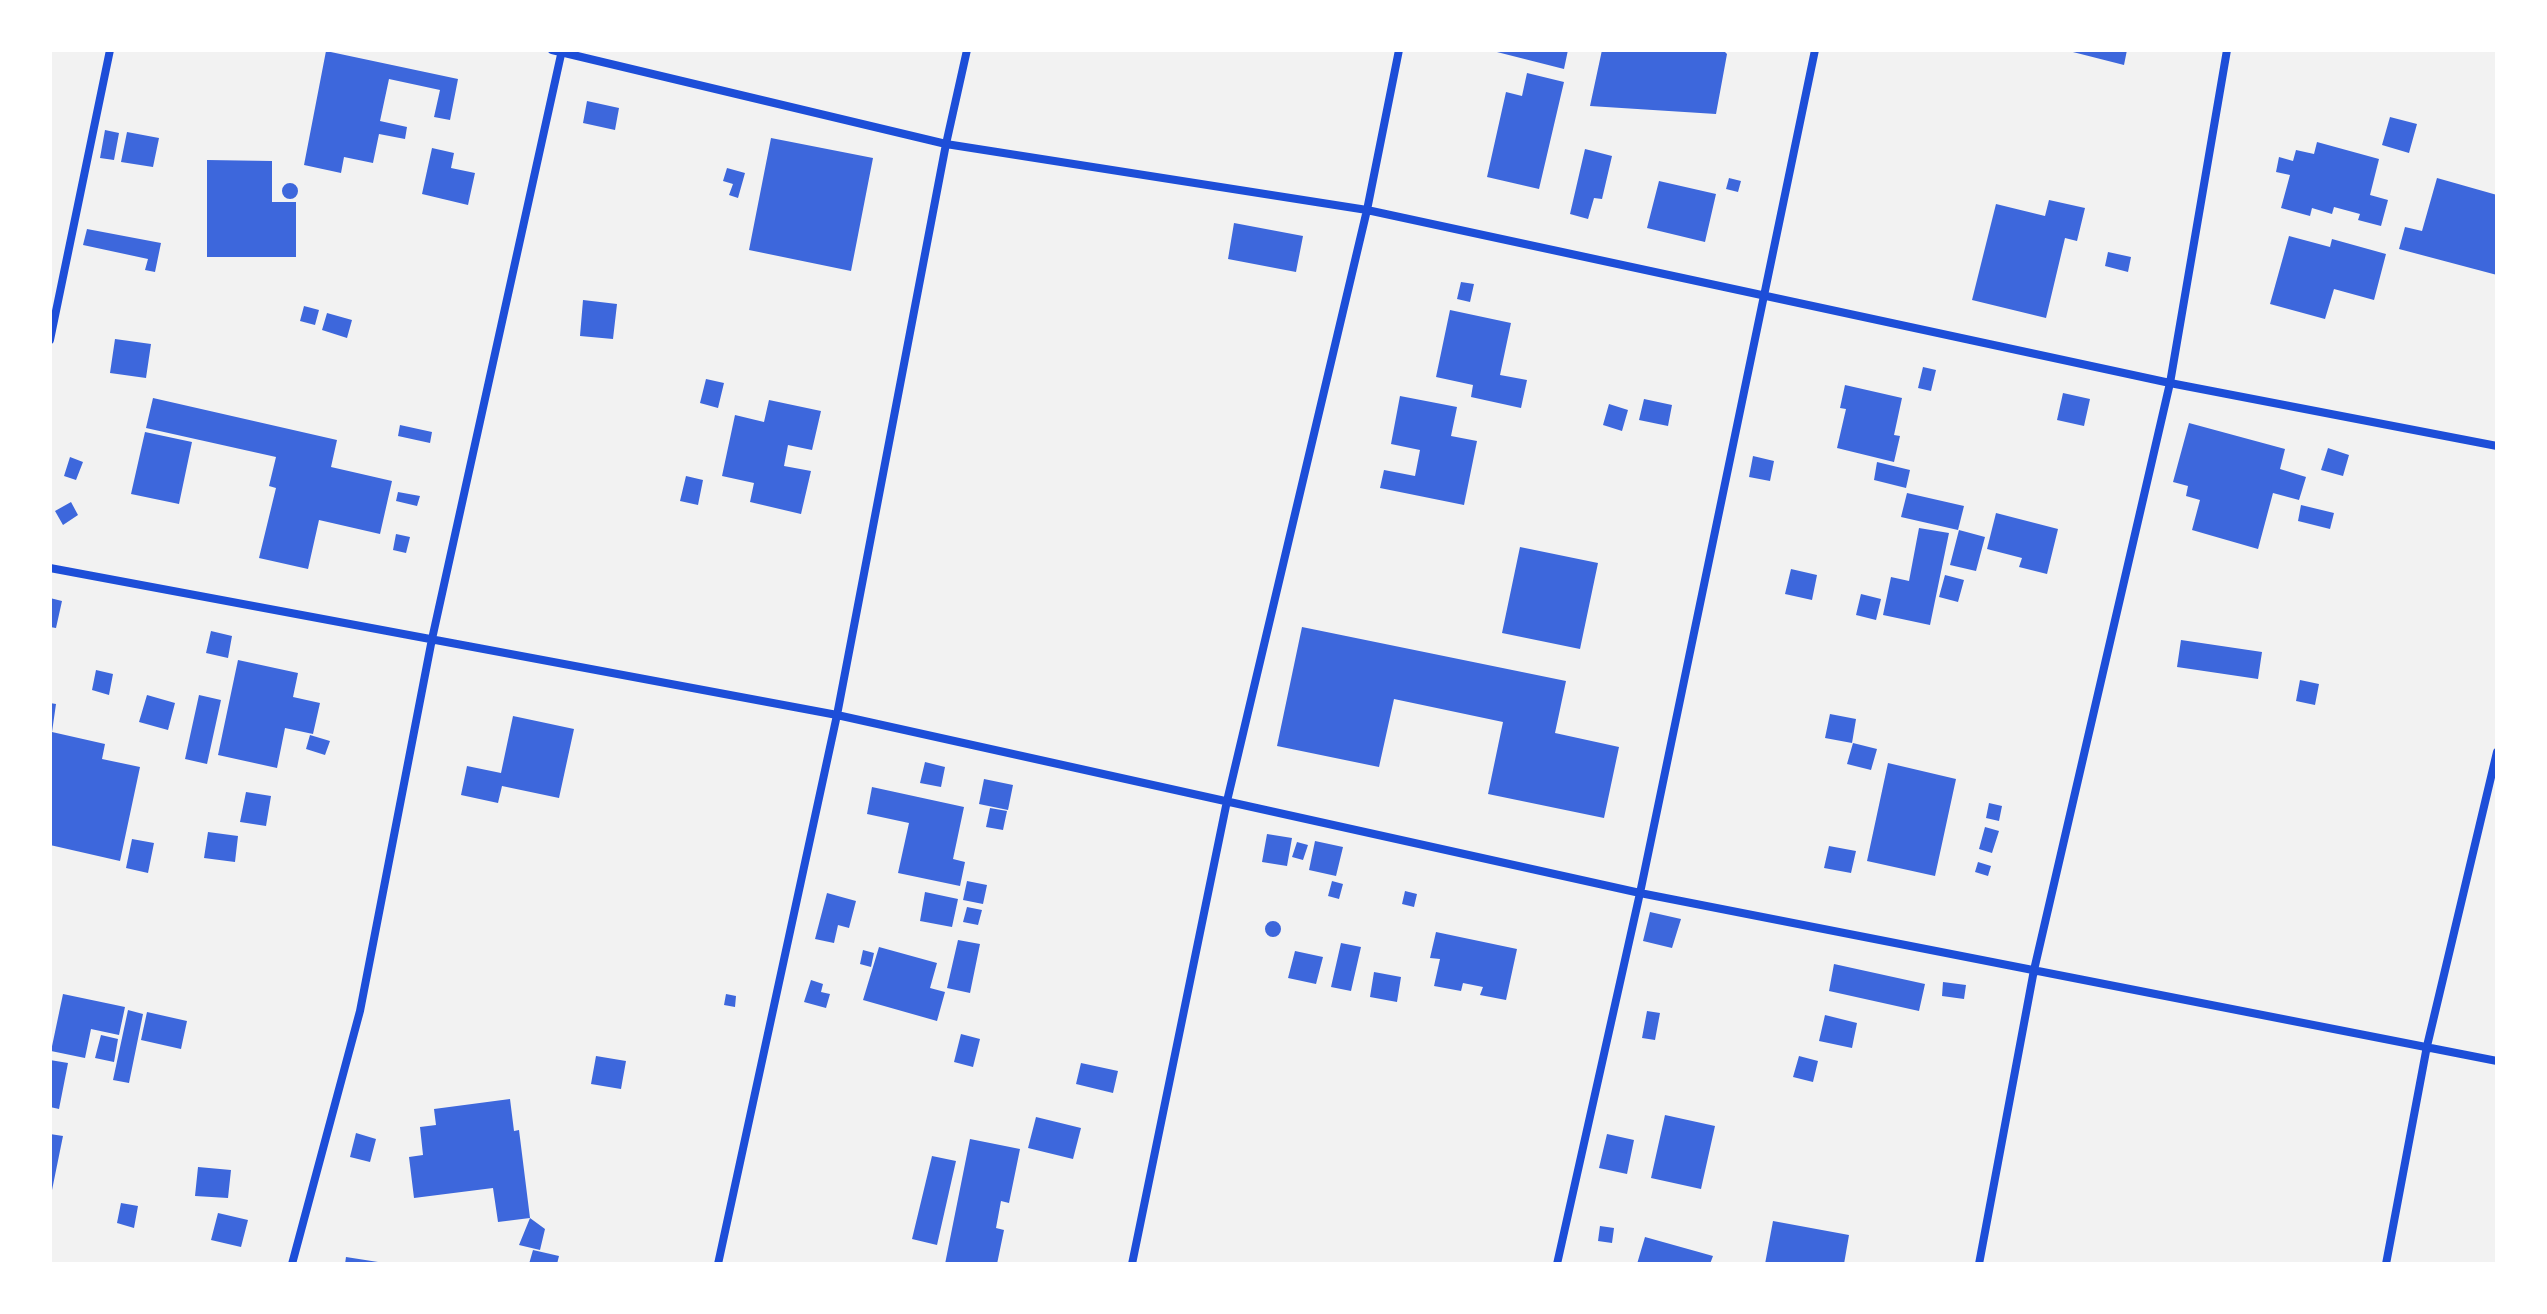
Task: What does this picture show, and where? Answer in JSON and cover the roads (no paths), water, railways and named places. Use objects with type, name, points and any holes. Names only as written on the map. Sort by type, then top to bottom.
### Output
[{"type":"street","points":[[50,340],[110,50]]},
{"type":"street","points":[[718,1264],[837,715],[946,144],[967,50]]},
{"type":"street","points":[[1132,1264],[1227,801],[1367,210],[1399,50]]},
{"type":"street","points":[[1557,1264],[1640,893],[1815,50]]},
{"type":"street","points":[[1979,1264],[2034,970],[2170,383],[2227,50]]},
{"type":"street","points":[[292,1264],[360,1011],[432,639],[559,51],[946,144],[1367,210],[2170,383],[2497,446]]},
{"type":"street","points":[[50,568],[837,715],[1640,893],[2497,1061]]},
{"type":"street","points":[[2386,1264],[2427,1046],[2497,752]]}]
